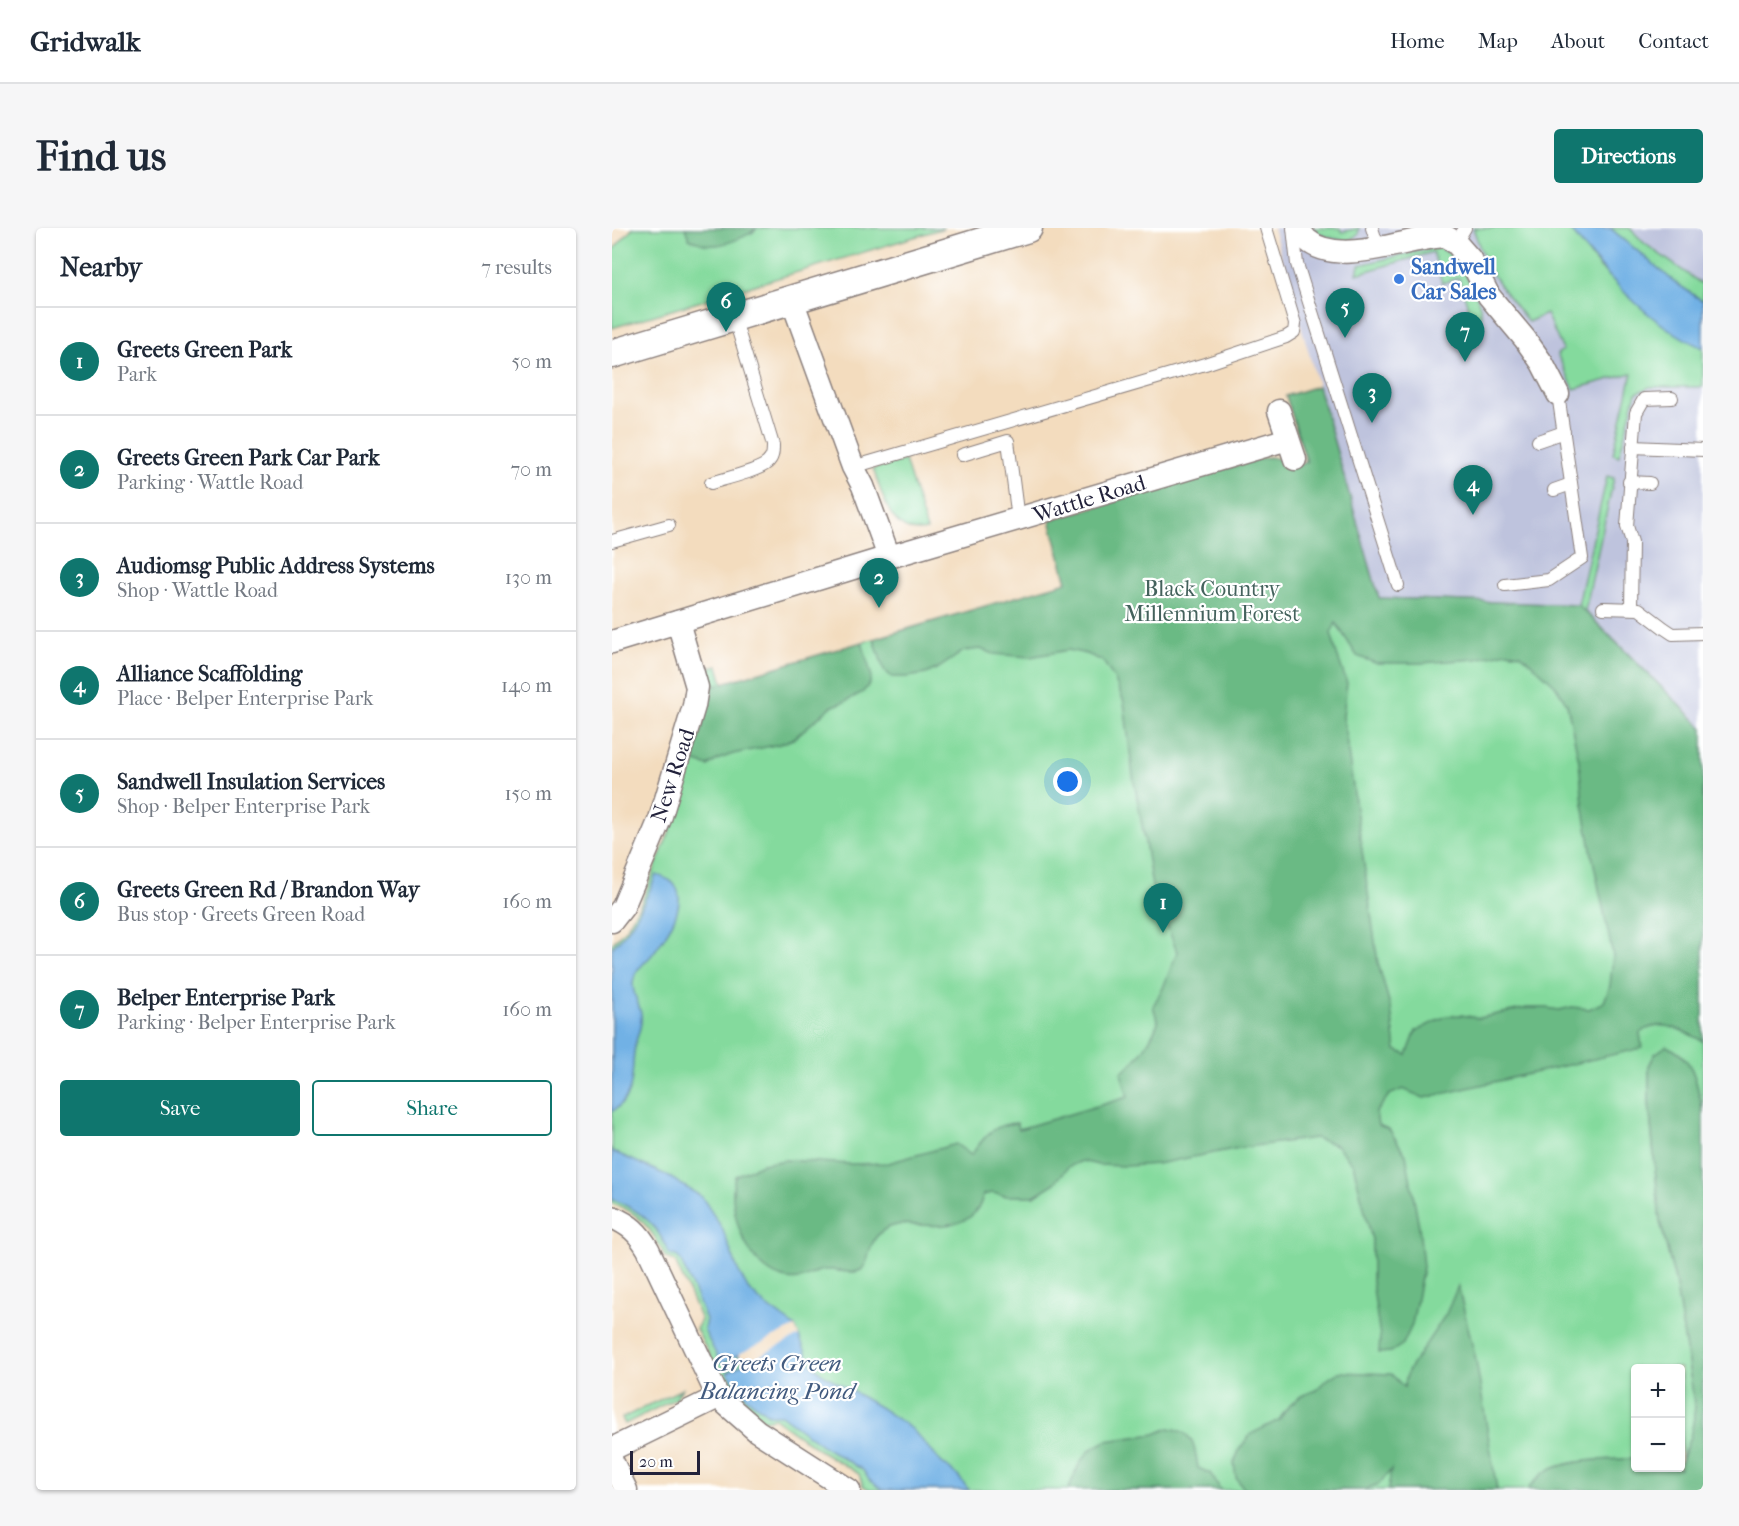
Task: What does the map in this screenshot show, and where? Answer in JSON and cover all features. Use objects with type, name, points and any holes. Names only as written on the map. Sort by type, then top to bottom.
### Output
[{"type":"street","points":[[612,354],[1028,228]]},
{"type":"street","points":[[1299,228],[1307,240],[1320,247],[1344,253],[1355,252],[1375,238],[1418,233],[1461,235],[1470,259],[1489,296],[1525,339],[1558,393]]},
{"type":"street","points":[[792,300],[853,467],[863,486],[889,557]]},
{"type":"street","name":"Wattle Road","points":[[612,642],[1018,519],[1292,449],[1280,411]]},
{"type":"street","name":"New Road","points":[[612,921],[623,907],[660,819],[694,706],[697,687],[678,622]]},
{"type":"street","points":[[612,1217],[624,1222],[638,1233],[648,1249],[718,1397],[757,1431],[849,1490]]},
{"type":"street","points":[[612,1449],[718,1397]]},
{"type":"street","points":[[612,1461],[626,1490]]},
{"type":"lane","points":[[853,467],[1205,364],[1286,337],[1294,332],[1295,324],[1266,228]]},
{"type":"lane","points":[[1293,228],[1297,264],[1374,496],[1389,544],[1398,585]]},
{"type":"lane","points":[[711,483],[758,468],[767,463],[772,456],[773,445],[734,317]]},
{"type":"lane","points":[[1505,585],[1549,580],[1582,558],[1573,533],[1571,484],[1558,393]]},
{"type":"lane","points":[[1631,608],[1634,579],[1632,542],[1627,526],[1636,413],[1644,399],[1672,398]]},
{"type":"lane","points":[[1538,441],[1564,432]]},
{"type":"lane","points":[[962,455],[1008,441],[1018,519]]},
{"type":"lane","points":[[1633,447],[1703,450]]},
{"type":"lane","points":[[1629,482],[1650,483]]},
{"type":"lane","points":[[1554,490],[1571,484]]},
{"type":"lane","points":[[612,541],[669,525]]},
{"type":"lane","points":[[1603,608],[1639,609],[1673,634],[1703,633]]},
{"type":"shaded area","points":[[1273,228],[1473,228],[1486,265],[1528,322],[1545,313],[1564,350],[1557,354],[1575,389],[1584,228],[1703,228],[1703,728],[1578,605],[1379,598]]},
{"type":"green space","points":[[633,228],[685,228],[752,233],[757,228],[944,228],[612,328],[612,251]]},
{"type":"green space","points":[[685,228],[757,228],[734,241],[706,245],[689,239]]},
{"type":"green space","points":[[1313,228],[1340,228],[1342,232],[1359,228],[1358,235],[1349,240],[1339,240],[1321,234]]},
{"type":"green space","points":[[1473,228],[1569,228],[1600,268],[1666,327],[1703,348],[1703,387],[1650,387],[1636,393],[1619,456],[1613,454],[1632,373],[1574,389],[1557,354],[1563,350],[1546,314],[1528,322],[1486,265]]},
{"type":"green space","points":[[1610,228],[1630,228],[1644,243],[1703,285],[1703,301],[1677,284]]},
{"type":"green space","points":[[1437,247],[1457,262],[1476,294],[1481,317],[1472,339],[1465,341],[1459,339],[1455,326],[1472,321],[1459,278],[1442,283],[1433,252],[1357,274],[1359,265]]},
{"type":"green space","points":[[1318,386],[1379,598],[1578,605],[1607,476],[1614,478],[1585,611],[1703,728],[1646,1028],[1665,1025],[1680,1029],[1703,1041],[1703,1114],[1694,1074],[1684,1058],[1666,1047],[1655,1054],[1649,1066],[1649,1102],[1660,1221],[1675,1280],[1695,1407],[1693,1427],[1687,1446],[1685,1450],[1685,1364],[1631,1364],[1631,1459],[1576,1462],[1553,1468],[1544,1473],[1527,1490],[871,1490],[863,1486],[859,1474],[819,1450],[774,1418],[764,1420],[738,1398],[715,1366],[696,1329],[701,1320],[675,1261],[665,1257],[645,1224],[622,1207],[612,1204],[612,944],[627,927],[641,903],[683,798],[713,686],[709,668],[718,666],[723,683],[1067,582],[1052,527],[1269,457],[1281,459],[1288,469],[1306,462],[1286,396]]},
{"type":"green space","name":"Black Country Millennium Forest","points":[[1318,386],[1379,598],[1578,605],[1703,728],[1703,1041],[1672,1027],[1656,1026],[1640,1033],[1642,1048],[1424,1098],[1403,1089],[1389,1095],[1376,1112],[1378,1125],[1389,1129],[1406,1155],[1419,1226],[1423,1267],[1412,1325],[1403,1344],[1391,1352],[1379,1353],[1380,1337],[1372,1281],[1372,1240],[1353,1164],[1336,1145],[1315,1138],[1239,1148],[1157,1164],[1098,1165],[1082,1161],[1068,1167],[1055,1183],[1034,1196],[1007,1196],[992,1193],[983,1195],[973,1215],[959,1222],[941,1225],[901,1224],[886,1229],[878,1234],[870,1248],[864,1268],[859,1271],[823,1270],[794,1280],[774,1274],[751,1253],[743,1238],[734,1206],[735,1176],[762,1164],[786,1160],[850,1164],[888,1163],[956,1144],[971,1155],[990,1132],[1002,1126],[1017,1123],[1019,1129],[1128,1097],[1121,1073],[1139,1056],[1155,1030],[1158,1022],[1153,1006],[1163,988],[1177,952],[1152,886],[1133,776],[1124,702],[1115,680],[1103,661],[1087,654],[1068,650],[1030,657],[994,654],[980,649],[964,651],[926,674],[892,677],[884,670],[874,639],[1067,582],[1050,520],[1262,458],[1277,459],[1283,462],[1288,469],[1307,462],[1286,396]],"holes":[[[1336,623],[1357,656],[1375,663],[1420,663],[1476,659],[1507,652],[1521,654],[1555,685],[1567,704],[1579,761],[1583,804],[1592,855],[1613,956],[1610,986],[1604,1002],[1589,1009],[1527,1008],[1478,1018],[1461,1015],[1446,1016],[1416,1031],[1407,1055],[1396,1050],[1391,1009],[1378,963],[1343,716],[1347,683],[1331,633]]]},
{"type":"green space","points":[[905,460],[927,530],[914,531],[896,521],[885,501],[873,469]]},
{"type":"green space","points":[[862,642],[871,674],[870,683],[863,692],[831,707],[793,739],[733,754],[708,766],[693,761],[713,686]]},
{"type":"green space","points":[[1666,1046],[1684,1057],[1697,1083],[1703,1114],[1703,1490],[1527,1490],[1544,1473],[1553,1468],[1576,1462],[1631,1459],[1631,1472],[1685,1472],[1685,1449],[1690,1436],[1695,1407],[1675,1280],[1660,1221],[1649,1102],[1649,1066],[1655,1054]]},
{"type":"green space","points":[[1458,1286],[1476,1360],[1497,1490],[1388,1490],[1391,1470],[1379,1484],[1363,1490],[1245,1490],[1236,1478],[1234,1463],[1240,1448],[1251,1434],[1279,1420],[1288,1407],[1301,1396],[1316,1390],[1339,1372],[1391,1374],[1404,1387],[1408,1371],[1446,1314]]},
{"type":"green space","points":[[682,1389],[675,1399],[625,1424],[622,1418]]},
{"type":"green space","points":[[1169,1428],[1188,1436],[1194,1447],[1198,1468],[1210,1473],[1221,1490],[1068,1490],[1080,1462],[1091,1449],[1106,1441],[1155,1434]]},
{"type":"water","points":[[1569,228],[1610,228],[1677,284],[1703,301],[1703,348],[1682,338],[1645,311],[1613,280]]},
{"type":"water","points":[[656,875],[670,880],[677,889],[679,899],[677,911],[665,935],[634,978],[634,991],[640,1010],[641,1026],[635,1046],[629,1090],[626,1098],[612,1112],[612,948],[638,914]]},
{"type":"water","name":"Greets Green Balancing Pond","points":[[612,1151],[666,1175],[702,1197],[722,1228],[748,1289],[795,1327],[810,1362],[821,1373],[912,1429],[969,1490],[884,1490],[869,1480],[863,1470],[826,1448],[781,1415],[770,1415],[747,1398],[727,1372],[743,1364],[738,1355],[721,1364],[704,1330],[706,1319],[680,1259],[670,1255],[660,1235],[648,1220],[612,1199]]},
{"type":"pier","points":[[795,1327],[799,1336],[743,1364],[739,1354]]},
{"type":"place","name":"Sandwell Car Sales","points":[[1399,279]]},
{"type":"place","name":"Greets Green Rd / Brandon Way","points":[[726,332]]},
{"type":"place","name":"Sandwell Insulation Services","points":[[1345,338]]},
{"type":"place","name":"Belper Enterprise Park","points":[[1465,362]]},
{"type":"place","name":"Audiomsg Public Address Systems","points":[[1372,423]]},
{"type":"place","name":"Alliance Scaffolding","points":[[1473,515]]},
{"type":"place","name":"Greets Green Park Car Park","points":[[879,608]]},
{"type":"place","name":"Greets Green Park","points":[[1163,933]]}]
